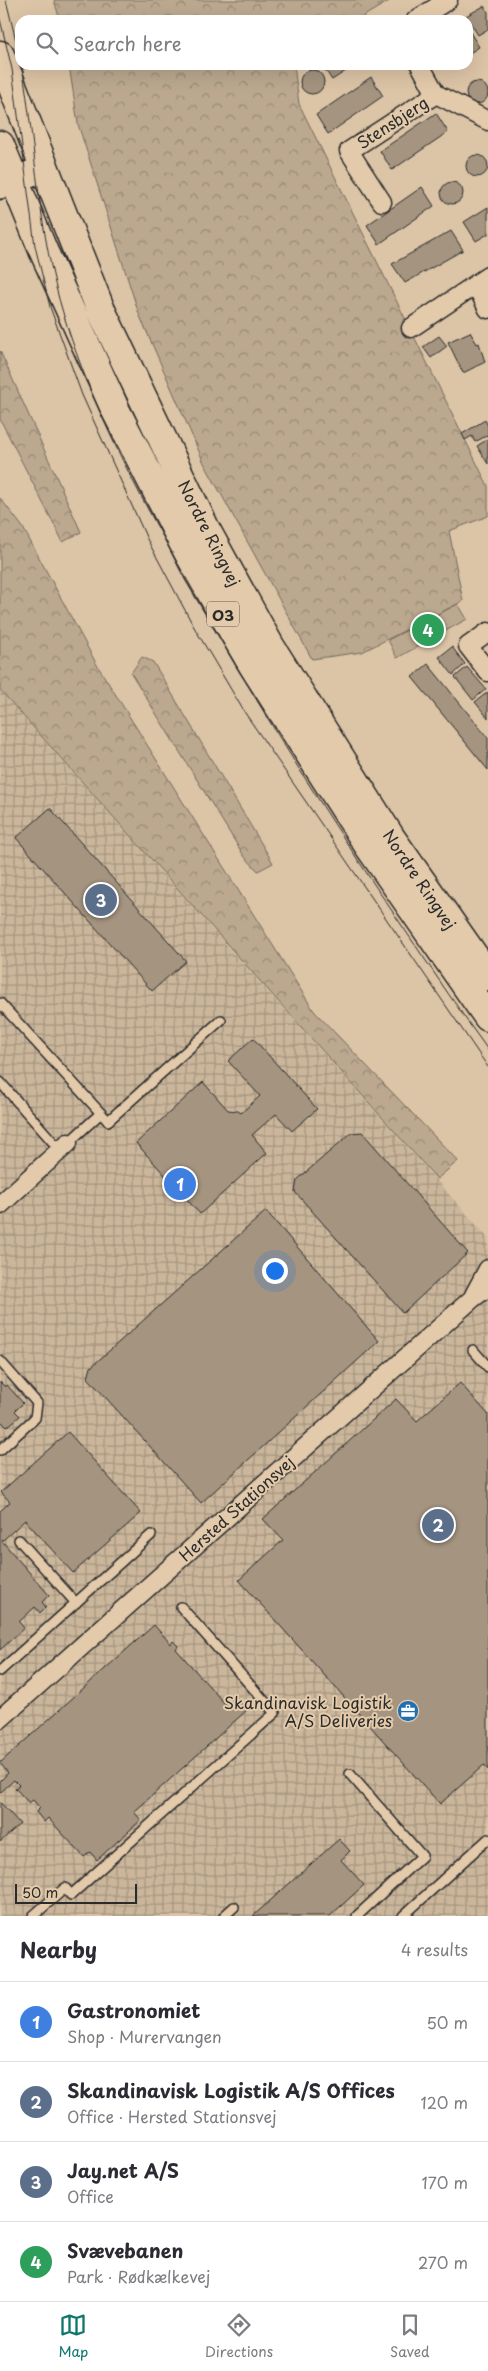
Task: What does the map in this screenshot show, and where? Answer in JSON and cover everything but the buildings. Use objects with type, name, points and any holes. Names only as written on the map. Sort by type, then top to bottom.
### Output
[{"type":"main road","name":"Nordre Ringvej","points":[[0,55],[100,308],[205,528],[270,646],[391,838],[488,976]]},
{"type":"main road","name":"Nordre Ringvej","points":[[0,145],[7,183],[43,250],[116,411],[198,572],[252,664],[368,845],[488,1017]]},
{"type":"street","points":[[424,15],[448,0]]},
{"type":"street","name":"Stensbjerg","points":[[423,70],[436,94],[488,121]]},
{"type":"street","name":"Stensbjerg","points":[[382,202],[349,151],[436,94]]},
{"type":"street","points":[[7,183],[44,168]]},
{"type":"street","points":[[411,328],[482,281],[488,310]]},
{"type":"street","points":[[488,632],[468,646],[488,672]]},
{"type":"street","points":[[0,1205],[64,1146]]},
{"type":"street","name":"Hersted Stationsvej","points":[[472,1298],[488,1269]]},
{"type":"street","name":"Hersted Stationsvej","points":[[0,1719],[472,1298],[488,1287]]},
{"type":"lane","points":[[0,1003],[108,1121],[220,1020]]},
{"type":"lane","points":[[0,1082],[64,1146],[101,1113]]},
{"type":"lane","points":[[473,1350],[488,1367]]},
{"type":"lane","points":[[0,1362],[37,1403],[35,1418],[0,1450]]},
{"type":"lane","points":[[0,1671],[151,1535]]},
{"type":"lane","points":[[19,1540],[76,1603]]},
{"type":"lane","points":[[34,1916],[65,1888],[71,1895],[275,1713],[181,1607]]},
{"type":"lane","points":[[350,1774],[422,1856],[357,1916]]},
{"type":"lane","points":[[402,1916],[488,1839]]},
{"type":"lane","points":[[224,1916],[234,1907]]},
{"type":"shaded area","points":[[0,691],[488,1238],[488,1916],[0,1916]]},
{"type":"green space","points":[[54,0],[391,0],[366,15],[58,15]]},
{"type":"green space","points":[[70,70],[295,70],[299,104],[488,486],[488,516],[449,531],[463,601],[362,652],[312,659],[204,463],[139,314],[78,124]]},
{"type":"green space","points":[[0,351],[81,532],[63,542],[0,419]]},
{"type":"green space","points":[[0,498],[22,526],[97,665],[314,1011],[458,1161],[437,1179],[0,690]]},
{"type":"green space","points":[[458,604],[467,619],[397,658],[388,640]]},
{"type":"green space","points":[[142,657],[153,662],[273,863],[258,871],[244,856],[131,673]]},
{"type":"tram line","points":[[6,0],[15,37]]},
{"type":"tram line","points":[[0,19],[12,69],[35,246],[50,307],[82,395],[147,539],[194,627],[245,713],[488,1067]]},
{"type":"tram line","points":[[23,70],[38,191],[55,285],[76,353],[106,425],[140,495],[273,727],[381,895],[488,1050]]},
{"type":"place","name":"Svævebanen","points":[[428,630]]},
{"type":"place","name":"Jay.net A/S","points":[[101,900]]},
{"type":"place","name":"Gastronomiet","points":[[180,1184]]},
{"type":"place","name":"Skandinavisk Logistik A/S Offices","points":[[438,1525]]},
{"type":"place","name":"Skandinavisk Logistik A/S Deliveries","points":[[408,1711]]}]
